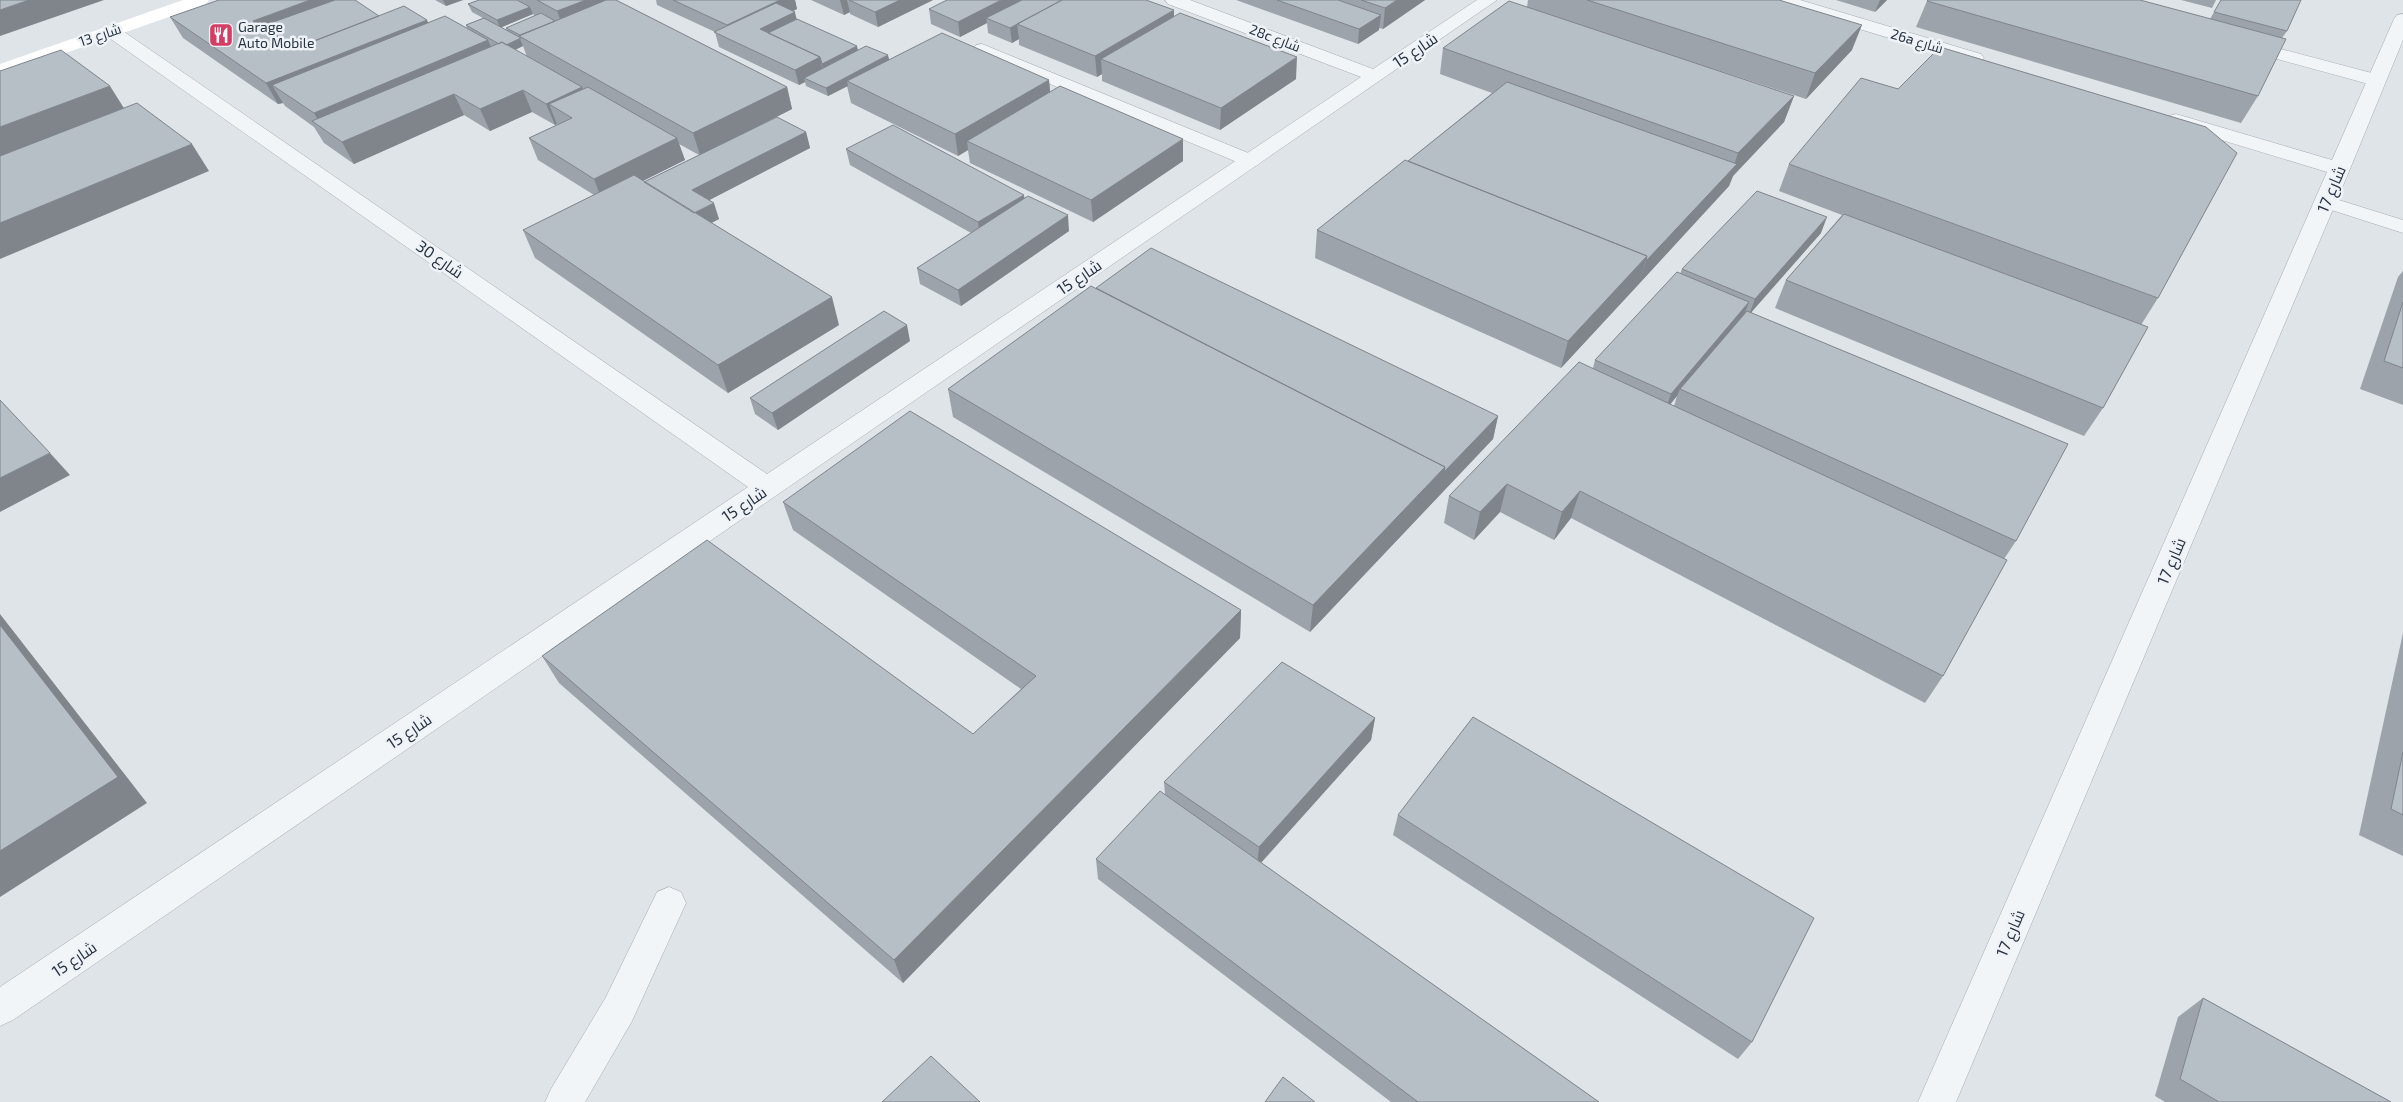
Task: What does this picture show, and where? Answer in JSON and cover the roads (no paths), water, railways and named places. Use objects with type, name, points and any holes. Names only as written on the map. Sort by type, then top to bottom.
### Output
[{"type":"street","name":"شارع 13","points":[[0,70],[200,0]]},
{"type":"street","name":"28c شارع","points":[[1174,0],[1375,76]]},
{"type":"street","name":"شارع 15","points":[[0,1008],[1488,0]]},
{"type":"street","name":"26a شارع","points":[[1782,0],[1990,63]]},
{"type":"street","name":"شارع 17","points":[[1937,1102],[2326,202],[2403,19]]},
{"type":"street","name":"شارع 30","points":[[111,31],[768,488]]},
{"type":"street","points":[[2227,40],[2376,80]]},
{"type":"street","points":[[982,49],[1251,161]]},
{"type":"street","points":[[2160,115],[2340,169]]},
{"type":"street","points":[[2326,202],[2403,228]]},
{"type":"street","points":[[564,1102],[620,1009],[669,903]]},
{"type":"place","name":"Garage Auto Mobile","points":[[221,35]]}]
